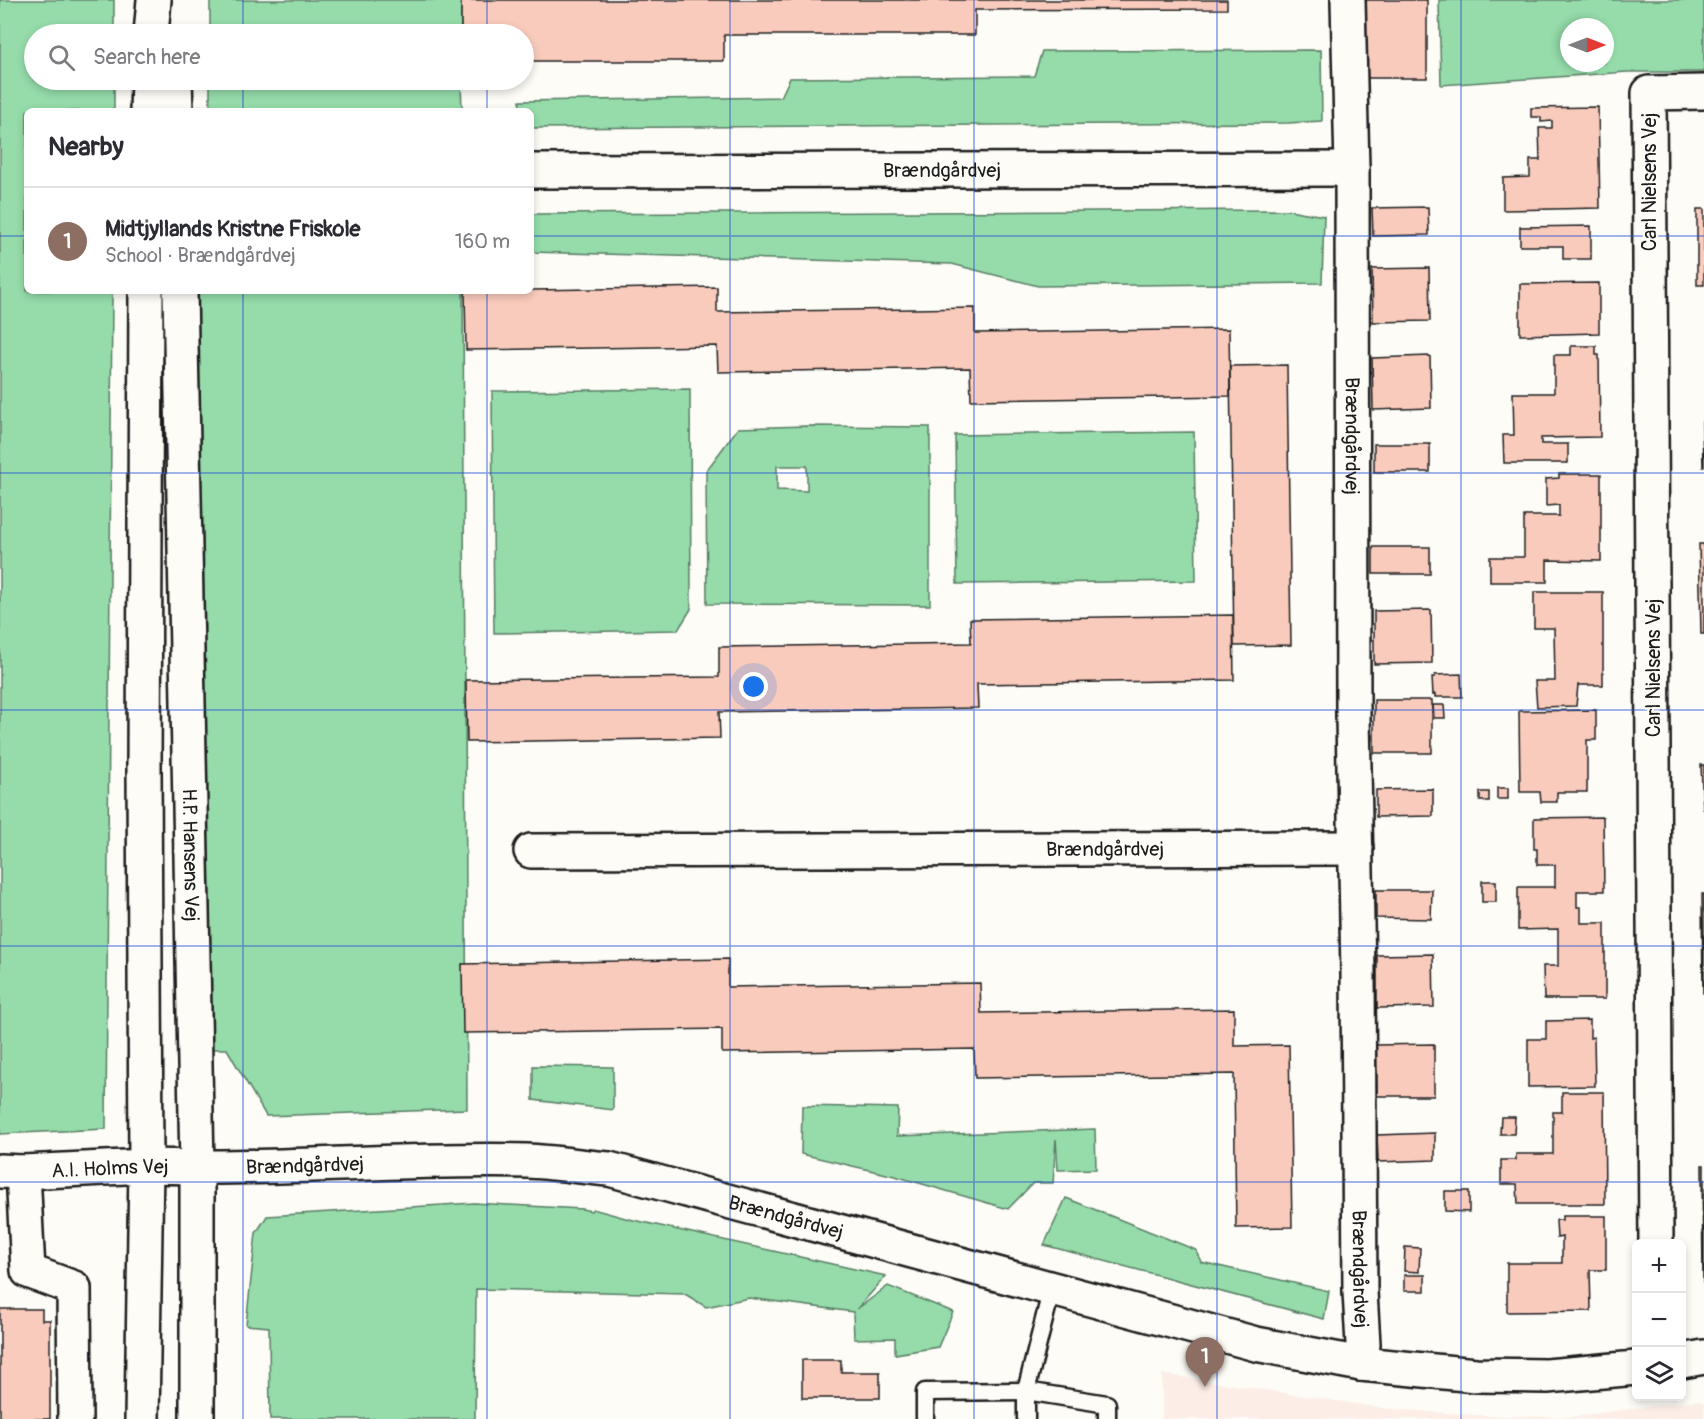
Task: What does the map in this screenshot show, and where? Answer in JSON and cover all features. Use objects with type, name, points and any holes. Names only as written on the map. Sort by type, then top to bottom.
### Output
[{"type":"street","points":[[153,24],[154,0]]},
{"type":"street","points":[[170,0],[171,24]]},
{"type":"street","name":"Brændgårdvej","points":[[1348,0],[1352,169],[1353,705],[1360,1292],[1363,1344],[1361,1364]]},
{"type":"street","points":[[147,108],[148,90]]},
{"type":"street","points":[[175,90],[176,108]]},
{"type":"street","name":"Carl Nielsens Vej","points":[[1656,1239],[1648,93],[1704,92]]},
{"type":"street","name":"Brændgårdvej","points":[[534,171],[1352,169]]},
{"type":"street","points":[[142,1419],[146,1166],[144,790],[146,294]]},
{"type":"street","name":"H.P. Hansens Vej","points":[[180,294],[197,1167],[197,1419]]},
{"type":"street","name":"Brændgårdvej","points":[[531,851],[1356,848]]},
{"type":"street","name":"Brændgårdvej","points":[[197,1167],[517,1161],[609,1170],[1256,1344],[1361,1364],[1476,1375],[1547,1376],[1632,1368]]},
{"type":"street","name":"A.I. Holms Vej","points":[[75,1419],[74,1287],[28,1270],[12,1172],[146,1166],[197,1167]]},
{"type":"street","points":[[1686,1360],[1704,1357]]},
{"type":"lane","points":[[1026,1419],[1026,1391],[1052,1288]]},
{"type":"lane","points":[[925,1419],[925,1392],[1026,1391],[1107,1404],[1107,1419]]},
{"type":"shaded area","points":[[1162,1374],[1388,1409],[1491,1416],[1571,1417],[1697,1400],[1704,1403],[1704,1419],[1162,1419]]},
{"type":"green space","points":[[0,0],[114,0],[114,24],[24,24],[24,90],[114,90],[114,108],[24,108],[24,294],[112,294],[106,1129],[0,1134]]},
{"type":"green space","points":[[210,0],[461,0],[461,24],[210,24]]},
{"type":"green space","points":[[1439,0],[1704,0],[1704,72],[1627,72],[1441,85]]},
{"type":"green space","points":[[1321,50],[1322,121],[534,128],[534,108],[519,108],[520,101],[781,97],[790,78],[1034,76],[1042,51]]},
{"type":"green space","points":[[210,90],[461,90],[462,108],[209,108]]},
{"type":"green space","points":[[1288,210],[1324,216],[1322,283],[1038,286],[952,264],[534,252],[534,214]]},
{"type":"green space","points":[[195,294],[463,294],[467,1109],[266,1116],[227,1049],[210,1049]]},
{"type":"green space","points":[[690,389],[691,609],[678,630],[494,633],[492,391]]},
{"type":"green space","points":[[930,427],[930,605],[707,604],[706,471],[738,428]],"holes":[[[777,466],[807,466],[807,491],[777,490]]]},
{"type":"green space","points":[[1194,432],[1196,581],[957,584],[955,435]]},
{"type":"green space","points":[[533,1066],[613,1067],[613,1110],[533,1100]]},
{"type":"green space","points":[[802,1106],[898,1108],[897,1136],[1095,1129],[1096,1169],[1058,1170],[1056,1139],[1053,1183],[1033,1183],[1008,1209],[895,1176],[801,1154]]},
{"type":"green space","points":[[1066,1198],[1196,1250],[1201,1262],[1329,1291],[1324,1319],[1044,1245]]},
{"type":"green space","points":[[474,1203],[591,1211],[593,1209],[886,1276],[857,1309],[888,1286],[953,1312],[938,1347],[895,1354],[895,1338],[854,1339],[853,1312],[749,1298],[706,1307],[685,1294],[476,1289],[475,1419],[270,1419],[269,1327],[246,1325],[256,1233],[267,1216]]},
{"type":"building","points":[[461,0],[1227,0],[1227,9],[975,10],[975,35],[724,35],[724,61],[534,61],[534,24],[461,24]]},
{"type":"building","points":[[1365,0],[1427,0],[1427,78],[1365,78]]},
{"type":"building","points":[[1598,107],[1600,208],[1503,210],[1503,178],[1530,177],[1530,160],[1540,160],[1539,128],[1552,128],[1552,121],[1541,122],[1541,117],[1531,117],[1531,108]]},
{"type":"building","points":[[1428,207],[1429,235],[1373,236],[1372,208]]},
{"type":"building","points":[[1697,209],[1704,209],[1704,285],[1697,285]]},
{"type":"building","points":[[1591,226],[1591,259],[1563,259],[1563,246],[1520,246],[1520,227]]},
{"type":"building","points":[[1429,268],[1430,321],[1373,322],[1372,269]]},
{"type":"building","points":[[1599,283],[1599,333],[1520,335],[1520,284]]},
{"type":"building","points":[[717,287],[717,312],[975,308],[975,333],[1229,329],[1230,396],[971,400],[970,368],[718,372],[717,346],[466,350],[465,294],[534,294],[534,290]]},
{"type":"building","points":[[1571,346],[1596,346],[1596,355],[1599,355],[1600,437],[1541,438],[1541,444],[1568,444],[1568,463],[1504,463],[1503,435],[1514,435],[1513,393],[1554,393],[1554,355],[1571,355]]},
{"type":"building","points":[[1430,356],[1431,408],[1373,410],[1372,358]]},
{"type":"building","points":[[1287,365],[1291,645],[1234,646],[1230,366]]},
{"type":"building","points":[[1702,422],[1704,422],[1704,467],[1703,467]]},
{"type":"building","points":[[1374,444],[1430,444],[1430,472],[1374,472]]},
{"type":"building","points":[[1559,474],[1601,474],[1601,561],[1547,560],[1547,582],[1490,582],[1490,557],[1524,557],[1524,516],[1559,516],[1559,505],[1546,506],[1546,479],[1559,478]]},
{"type":"building","points":[[1699,544],[1704,544],[1704,634],[1701,634]]},
{"type":"building","points":[[1373,547],[1430,547],[1430,574],[1373,574]]},
{"type":"building","points":[[1534,592],[1603,592],[1603,685],[1578,685],[1576,706],[1537,707],[1535,681],[1555,681],[1554,628],[1534,628]]},
{"type":"building","points":[[1431,610],[1432,663],[1374,664],[1374,611]]},
{"type":"building","points":[[1233,615],[1234,680],[977,684],[978,708],[719,712],[720,738],[467,742],[466,680],[719,677],[719,647],[971,643],[970,619]]},
{"type":"building","points":[[1461,674],[1462,697],[1435,697],[1435,694],[1433,695],[1432,677]]},
{"type":"building","points":[[1374,700],[1432,700],[1432,753],[1374,753]]},
{"type":"building","points":[[1433,705],[1444,705],[1445,718],[1434,718]]},
{"type":"building","points":[[1596,710],[1596,740],[1587,740],[1587,792],[1557,792],[1557,802],[1541,802],[1540,792],[1520,792],[1519,711]]},
{"type":"building","points":[[1701,765],[1704,765],[1704,809],[1703,809]]},
{"type":"building","points":[[1497,788],[1508,788],[1508,799],[1497,799]]},
{"type":"building","points":[[1433,789],[1433,816],[1376,817],[1376,790]]},
{"type":"building","points":[[1480,792],[1489,792],[1489,801],[1480,801]]},
{"type":"building","points":[[1603,817],[1604,891],[1577,891],[1577,907],[1581,907],[1581,923],[1605,923],[1605,999],[1544,999],[1543,966],[1558,966],[1558,929],[1518,930],[1518,887],[1555,887],[1555,865],[1537,865],[1537,849],[1534,849],[1534,818]]},
{"type":"building","points":[[1482,881],[1496,881],[1496,902],[1482,902]]},
{"type":"building","points":[[1376,890],[1432,890],[1431,919],[1376,918]]},
{"type":"building","points":[[1702,894],[1704,894],[1704,993],[1703,993]]},
{"type":"building","points":[[1433,954],[1434,1007],[1377,1008],[1377,955]]},
{"type":"building","points":[[728,959],[728,987],[980,983],[981,1013],[1234,1009],[1234,1046],[1289,1045],[1292,1227],[1236,1228],[1234,1074],[975,1078],[974,1049],[722,1053],[722,1029],[463,1033],[462,964]]},
{"type":"building","points":[[1590,1020],[1590,1038],[1594,1037],[1595,1086],[1528,1087],[1528,1039],[1546,1039],[1546,1021]]},
{"type":"building","points":[[1434,1044],[1434,1096],[1377,1096],[1376,1045]]},
{"type":"building","points":[[1562,1092],[1604,1092],[1605,1204],[1518,1204],[1517,1184],[1501,1184],[1501,1160],[1516,1160],[1516,1154],[1553,1154],[1553,1112],[1562,1112]]},
{"type":"building","points":[[1501,1117],[1515,1117],[1514,1134],[1500,1134]]},
{"type":"building","points":[[1435,1133],[1435,1160],[1378,1162],[1377,1135]]},
{"type":"building","points":[[1702,1165],[1704,1165],[1704,1283],[1703,1283]]},
{"type":"building","points":[[1445,1191],[1469,1191],[1469,1212],[1445,1211]]},
{"type":"building","points":[[1562,1216],[1606,1216],[1606,1270],[1590,1270],[1591,1311],[1507,1312],[1507,1263],[1562,1263],[1562,1237],[1557,1238],[1556,1220],[1562,1220]]},
{"type":"building","points":[[1405,1247],[1420,1248],[1419,1272],[1404,1271]]},
{"type":"building","points":[[1404,1275],[1425,1275],[1425,1291],[1404,1291]]},
{"type":"building","points":[[0,1309],[42,1309],[42,1320],[50,1320],[50,1419],[0,1419]]},
{"type":"building","points":[[802,1360],[841,1360],[841,1372],[880,1372],[880,1398],[802,1398]]},
{"type":"place","name":"Midtjyllands Kristne Friskole","points":[[1205,1387]]}]
